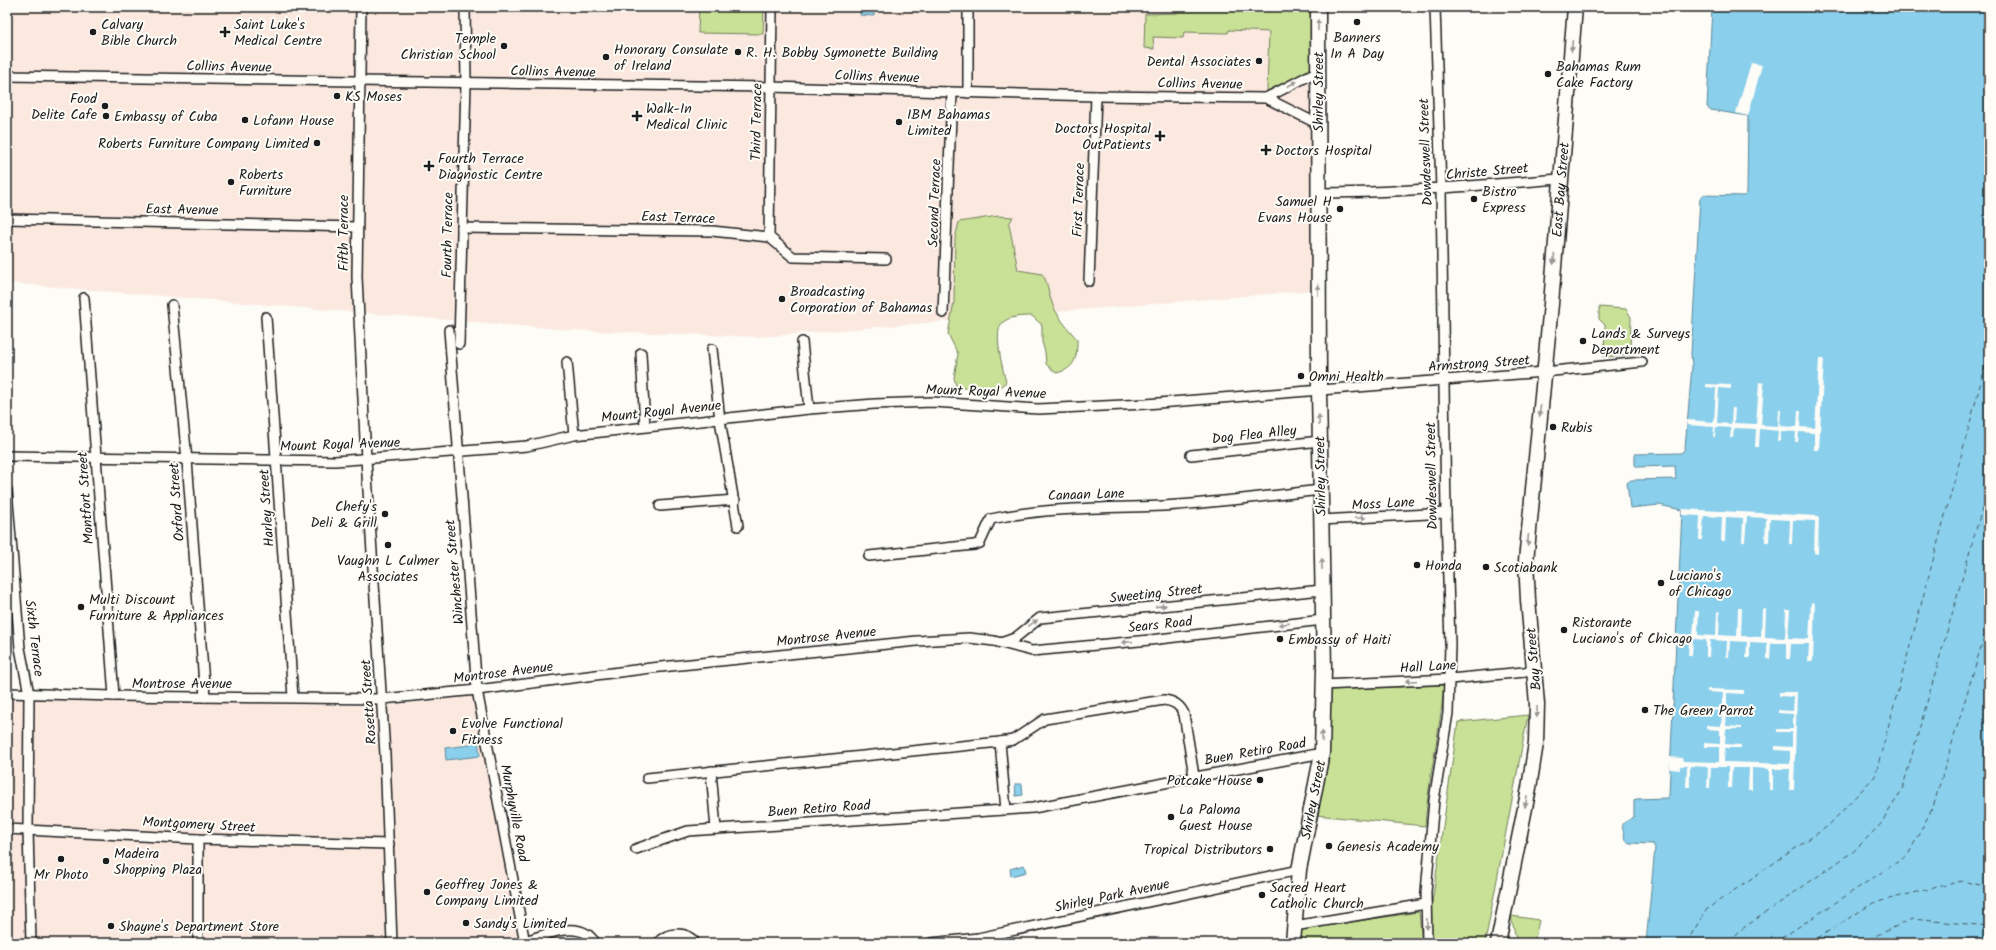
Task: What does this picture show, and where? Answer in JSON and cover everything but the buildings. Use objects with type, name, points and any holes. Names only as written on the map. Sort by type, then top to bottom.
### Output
[{"type":"highway","name":"Shirley Street","points":[[1293,943],[1299,870],[1322,753],[1323,620],[1319,390],[1318,7]]},
{"type":"highway","name":"East Bay Street","points":[[1544,372],[1575,7]]},
{"type":"highway","name":"Bay Street","points":[[1498,943],[1529,788],[1536,743],[1537,704],[1526,562],[1544,372]]},
{"type":"highway","points":[[1502,925],[1506,943]]},
{"type":"street","name":"Fifth Terrace","points":[[361,7],[356,227],[359,342],[366,459]]},
{"type":"street","name":"Fourth Terrace","points":[[459,344],[466,83],[465,7]]},
{"type":"street","name":"Third Terrace","points":[[769,237],[772,7]]},
{"type":"street","points":[[968,7],[968,93]]},
{"type":"street","name":"Dowdeswell Street","points":[[1427,943],[1426,904],[1434,800],[1448,713],[1450,680],[1443,379],[1441,189],[1435,7]]},
{"type":"street","name":"Collins Avenue","points":[[1266,98],[1318,71]]},
{"type":"street","name":"Collins Avenue","points":[[7,76],[770,87],[952,93],[1266,98],[1318,124]]},
{"type":"street","name":"Second Terrace","points":[[943,313],[952,93]]},
{"type":"street","name":"First Terrace","points":[[1089,281],[1096,96]]},
{"type":"street","name":"Christe Street","points":[[1318,193],[1362,193],[1441,189],[1561,179]]},
{"type":"street","name":"East Avenue","points":[[7,220],[356,227]]},
{"type":"street","name":"East Terrace","points":[[462,228],[660,229],[712,231],[769,237]]},
{"type":"street","points":[[769,237],[793,257],[886,259]]},
{"type":"street","name":"Montfort Street","points":[[84,298],[114,696]]},
{"type":"street","name":"Oxford Street","points":[[172,305],[188,460],[205,697]]},
{"type":"street","name":"Harley Street","points":[[266,317],[293,697]]},
{"type":"street","points":[[449,330],[458,452]]},
{"type":"street","points":[[802,342],[809,409]]},
{"type":"street","points":[[712,349],[720,420],[735,500],[738,526]]},
{"type":"street","points":[[641,353],[645,426]]},
{"type":"street","points":[[567,362],[574,435]]},
{"type":"street","name":"Armstrong Street","points":[[1319,390],[1544,372],[1642,362]]},
{"type":"street","name":"Mount Royal Avenue","points":[[7,456],[188,460],[335,461],[527,446],[574,435],[809,409],[933,402],[1038,408],[1146,404],[1319,390]]},
{"type":"street","name":"Dog Flea Alley","points":[[1191,455],[1320,441]]},
{"type":"street","name":"Winchester Street","points":[[458,452],[477,690]]},
{"type":"street","name":"Rosetta Street","points":[[366,459],[382,699],[392,943]]},
{"type":"street","name":"Sixth Terrace","points":[[7,490],[20,648],[29,694],[28,830],[31,943]]},
{"type":"street","name":"Canaan Lane","points":[[869,556],[974,545],[980,543],[991,518],[1013,514],[1043,510],[1165,506],[1320,490]]},
{"type":"street","points":[[660,506],[735,500]]},
{"type":"street","name":"Moss Lane","points":[[1321,520],[1446,513]]},
{"type":"street","name":"Sweeting Street","points":[[1001,643],[1015,638],[1040,618],[1322,590]]},
{"type":"street","name":"Sears Road","points":[[1001,643],[1032,651],[1150,640],[1323,620]]},
{"type":"street","name":"Montrose Avenue","points":[[7,693],[114,696],[382,699],[477,690],[651,668],[917,641],[969,638],[1001,643]]},
{"type":"street","name":"Hall Lane","points":[[1323,685],[1450,680],[1535,670]]},
{"type":"street","name":"Murphyville Road","points":[[477,690],[525,942],[565,930],[576,930],[587,934],[596,943]]},
{"type":"street","name":"Buen Retiro Road","points":[[647,778],[1000,742],[1012,740],[1045,720],[1164,700],[1172,701],[1182,709],[1184,714],[1194,776]]},
{"type":"street","points":[[1000,742],[1006,810]]},
{"type":"street","name":"Buen Retiro Road","points":[[636,849],[688,831],[1033,808],[1194,776],[1322,753]]},
{"type":"street","points":[[711,771],[716,829]]},
{"type":"street","name":"Montgomery Street","points":[[7,829],[198,839],[389,844]]},
{"type":"street","points":[[198,839],[198,943]]},
{"type":"street","name":"Shirley Park Avenue","points":[[931,943],[978,938],[1299,870]]},
{"type":"street","points":[[1294,926],[1426,904]]},
{"type":"street","points":[[658,943],[662,938],[678,934],[687,936],[695,943]]},
{"type":"shaded area","points":[[7,7],[1313,7],[1315,290],[759,337],[570,330],[7,283]]},
{"type":"shaded area","points":[[474,696],[521,943],[7,943],[7,699],[379,706]]},
{"type":"green space","points":[[699,7],[764,7],[763,34],[698,33]]},
{"type":"green space","points":[[1313,7],[1314,69],[1267,91],[1269,32],[1229,30],[1228,33],[1184,32],[1183,38],[1153,37],[1154,49],[1144,48],[1145,14],[1177,13],[1177,8]]},
{"type":"green space","points":[[998,216],[1013,217],[1009,224],[1018,270],[1042,274],[1046,280],[1055,311],[1077,339],[1076,357],[1068,369],[1056,373],[1046,364],[1042,342],[1042,325],[1032,316],[1012,318],[1002,323],[999,328],[998,335],[1006,382],[1000,387],[963,388],[956,385],[954,378],[958,354],[948,334],[954,302],[955,239],[959,222]]},
{"type":"green space","points":[[1599,307],[1626,309],[1631,317],[1630,355],[1604,357],[1605,325],[1599,319]]},
{"type":"green space","points":[[1444,685],[1425,826],[1316,815],[1328,762],[1328,690]]},
{"type":"green space","points":[[1528,715],[1485,943],[1433,943],[1430,917],[1458,722]]},
{"type":"green space","points":[[1419,912],[1422,943],[1297,943],[1298,930]]},
{"type":"green space","points":[[1511,916],[1539,920],[1534,943],[1517,943]]},
{"type":"water","points":[[1712,7],[1989,7],[1989,943],[1646,943],[1655,848],[1653,844],[1630,843],[1625,841],[1622,824],[1634,817],[1634,801],[1636,799],[1667,798],[1669,795],[1682,510],[1659,505],[1630,508],[1627,483],[1631,480],[1676,479],[1675,466],[1637,467],[1635,465],[1635,454],[1681,453],[1685,449],[1692,366],[1691,354],[1700,198],[1703,195],[1744,196],[1747,193],[1748,116],[1711,110],[1707,107]]},
{"type":"water","points":[[860,9],[874,9],[874,16],[860,15]]},
{"type":"water","points":[[478,739],[480,756],[446,760],[445,748],[470,745],[470,740]]},
{"type":"water","points":[[1015,784],[1022,784],[1023,795],[1016,796]]},
{"type":"water","points":[[1024,865],[1026,872],[1011,876],[1010,869]]},
{"type":"pier","points":[[1751,63],[1762,65],[1748,116],[1736,113]]},
{"type":"pier","points":[[1819,359],[1824,359],[1819,450],[1814,450],[1814,433],[1799,432],[1798,442],[1795,442],[1796,432],[1781,431],[1780,441],[1777,441],[1778,431],[1760,429],[1759,447],[1755,447],[1756,429],[1734,428],[1733,438],[1730,438],[1731,428],[1716,427],[1715,437],[1713,437],[1714,427],[1688,425],[1688,420],[1714,422],[1716,388],[1706,387],[1706,384],[1731,385],[1731,389],[1719,388],[1717,423],[1731,424],[1732,408],[1735,408],[1734,423],[1756,424],[1759,382],[1764,383],[1761,425],[1778,426],[1779,410],[1781,410],[1780,426],[1797,427],[1798,411],[1801,411],[1800,427],[1815,428]]},
{"type":"pier","points":[[1682,509],[1819,516],[1818,554],[1814,553],[1815,521],[1793,520],[1792,544],[1789,544],[1790,520],[1770,519],[1769,542],[1765,542],[1766,518],[1747,517],[1745,542],[1742,542],[1743,518],[1726,517],[1725,541],[1721,541],[1722,517],[1704,516],[1702,540],[1699,540],[1700,516],[1682,515]]},
{"type":"pier","points":[[1811,602],[1815,603],[1813,661],[1808,661],[1809,644],[1791,644],[1790,659],[1786,659],[1786,643],[1771,643],[1770,659],[1767,659],[1767,643],[1750,642],[1750,658],[1746,658],[1747,642],[1730,641],[1729,657],[1726,657],[1727,641],[1710,640],[1709,657],[1706,657],[1706,640],[1693,639],[1692,656],[1688,656],[1689,640],[1676,639],[1676,634],[1693,635],[1695,611],[1699,611],[1698,635],[1716,636],[1717,611],[1720,612],[1719,635],[1737,636],[1738,608],[1742,608],[1741,636],[1761,637],[1762,609],[1766,609],[1765,637],[1785,638],[1786,610],[1790,610],[1788,638],[1809,639]]},
{"type":"pier","points":[[1707,689],[1744,690],[1744,694],[1727,693],[1727,708],[1743,709],[1743,712],[1727,711],[1726,726],[1742,727],[1742,729],[1726,729],[1725,744],[1741,745],[1741,748],[1725,748],[1724,762],[1790,764],[1790,751],[1775,750],[1775,746],[1792,747],[1792,732],[1777,732],[1777,729],[1793,729],[1793,714],[1778,713],[1778,710],[1793,711],[1794,697],[1779,696],[1779,692],[1797,692],[1794,790],[1789,790],[1790,769],[1773,769],[1773,790],[1769,790],[1769,769],[1752,768],[1752,790],[1748,790],[1749,768],[1732,768],[1731,788],[1728,788],[1728,767],[1711,767],[1710,788],[1707,788],[1708,767],[1690,766],[1690,787],[1686,787],[1687,766],[1680,766],[1680,770],[1670,769],[1670,757],[1682,758],[1683,761],[1719,762],[1719,747],[1704,747],[1704,743],[1720,744],[1720,730],[1706,729],[1706,725],[1721,726],[1722,711],[1706,710],[1706,708],[1722,708],[1723,693],[1707,692]]},
{"type":"ferry route","points":[[1686,943],[1707,909],[1828,826],[1875,776],[1989,352]]},
{"type":"ferry route","points":[[1730,943],[1742,929],[1854,851],[1880,825],[1902,790],[1989,484]]},
{"type":"ferry route","points":[[1774,943],[1908,855],[1933,807],[1989,620]]},
{"type":"ferry route","points":[[1810,943],[1873,903],[1962,881],[1989,887]]},
{"type":"ferry route","points":[[1860,943],[1912,919],[1989,926]]},
{"type":"place","name":"Banners In A Day","points":[[1357,22]]},
{"type":"place","name":"Calvary Bible Church","points":[[93,32]]},
{"type":"place","name":"Saint Luke's Medical Centre","points":[[225,32]]},
{"type":"place","name":"Temple Christian School","points":[[504,46]]},
{"type":"place","name":"R. H. Bobby Symonette Building","points":[[738,52]]},
{"type":"place","name":"Honorary Consulate of Ireland","points":[[606,57]]},
{"type":"place","name":"Dental Associates","points":[[1259,61]]},
{"type":"place","name":"Bahamas Rum Cake Factory","points":[[1548,74]]},
{"type":"place","name":"KS Moses","points":[[337,96]]},
{"type":"place","name":"Food Delite Cafe","points":[[105,106]]},
{"type":"place","name":"Embassy of Cuba","points":[[106,116]]},
{"type":"place","name":"Walk-In Medical Clinic","points":[[637,116]]},
{"type":"place","name":"Lofann House","points":[[245,120]]},
{"type":"place","name":"IBM Bahamas Limited","points":[[899,122]]},
{"type":"place","name":"Doctors Hospital OutPatients","points":[[1160,136]]},
{"type":"place","name":"Roberts Furniture Company Limited","points":[[317,143]]},
{"type":"place","name":"Doctors Hospital","points":[[1266,150]]},
{"type":"place","name":"Fourth Terrace Diagnostic Centre","points":[[429,166]]},
{"type":"place","name":"Roberts Furniture","points":[[231,182]]},
{"type":"place","name":"Bistro Express","points":[[1474,199]]},
{"type":"place","name":"Samuel H Evans House","points":[[1340,209]]},
{"type":"place","name":"Broadcasting Corporation of Bahamas","points":[[782,299]]},
{"type":"place","name":"Lands & Surveys Department","points":[[1583,341]]},
{"type":"place","name":"Omni Health","points":[[1301,376]]},
{"type":"place","name":"Rubis","points":[[1553,427]]},
{"type":"place","name":"Chefy's Deli & Grill","points":[[385,514]]},
{"type":"place","name":"Vaughn L Culmer Associates","points":[[388,545]]},
{"type":"place","name":"Honda","points":[[1417,565]]},
{"type":"place","name":"Scotiabank","points":[[1486,567]]},
{"type":"place","name":"Luciano's of Chicago","points":[[1661,583]]},
{"type":"place","name":"Multi Discount Furniture & Appliances","points":[[81,607]]},
{"type":"place","name":"Ristorante Luciano's of Chicago","points":[[1564,630]]},
{"type":"place","name":"Embassy of Haiti","points":[[1280,639]]},
{"type":"place","name":"The Green Parrot","points":[[1645,710]]},
{"type":"place","name":"Evolve Functional Fitness","points":[[453,731]]},
{"type":"place","name":"Potcake House","points":[[1260,780]]},
{"type":"place","name":"La Paloma Guest House","points":[[1171,817]]},
{"type":"place","name":"Genesis Academy","points":[[1329,846]]},
{"type":"place","name":"Tropical Distributors","points":[[1270,849]]},
{"type":"place","name":"Mr Photo","points":[[61,859]]},
{"type":"place","name":"Madeira Shopping Plaza","points":[[106,861]]},
{"type":"place","name":"Geoffrey Jones & Company Limited","points":[[427,892]]},
{"type":"place","name":"Sacred Heart Catholic Church","points":[[1262,895]]},
{"type":"place","name":"Sandy's Limited","points":[[466,923]]},
{"type":"place","name":"Shayne's Department Store","points":[[111,926]]}]
